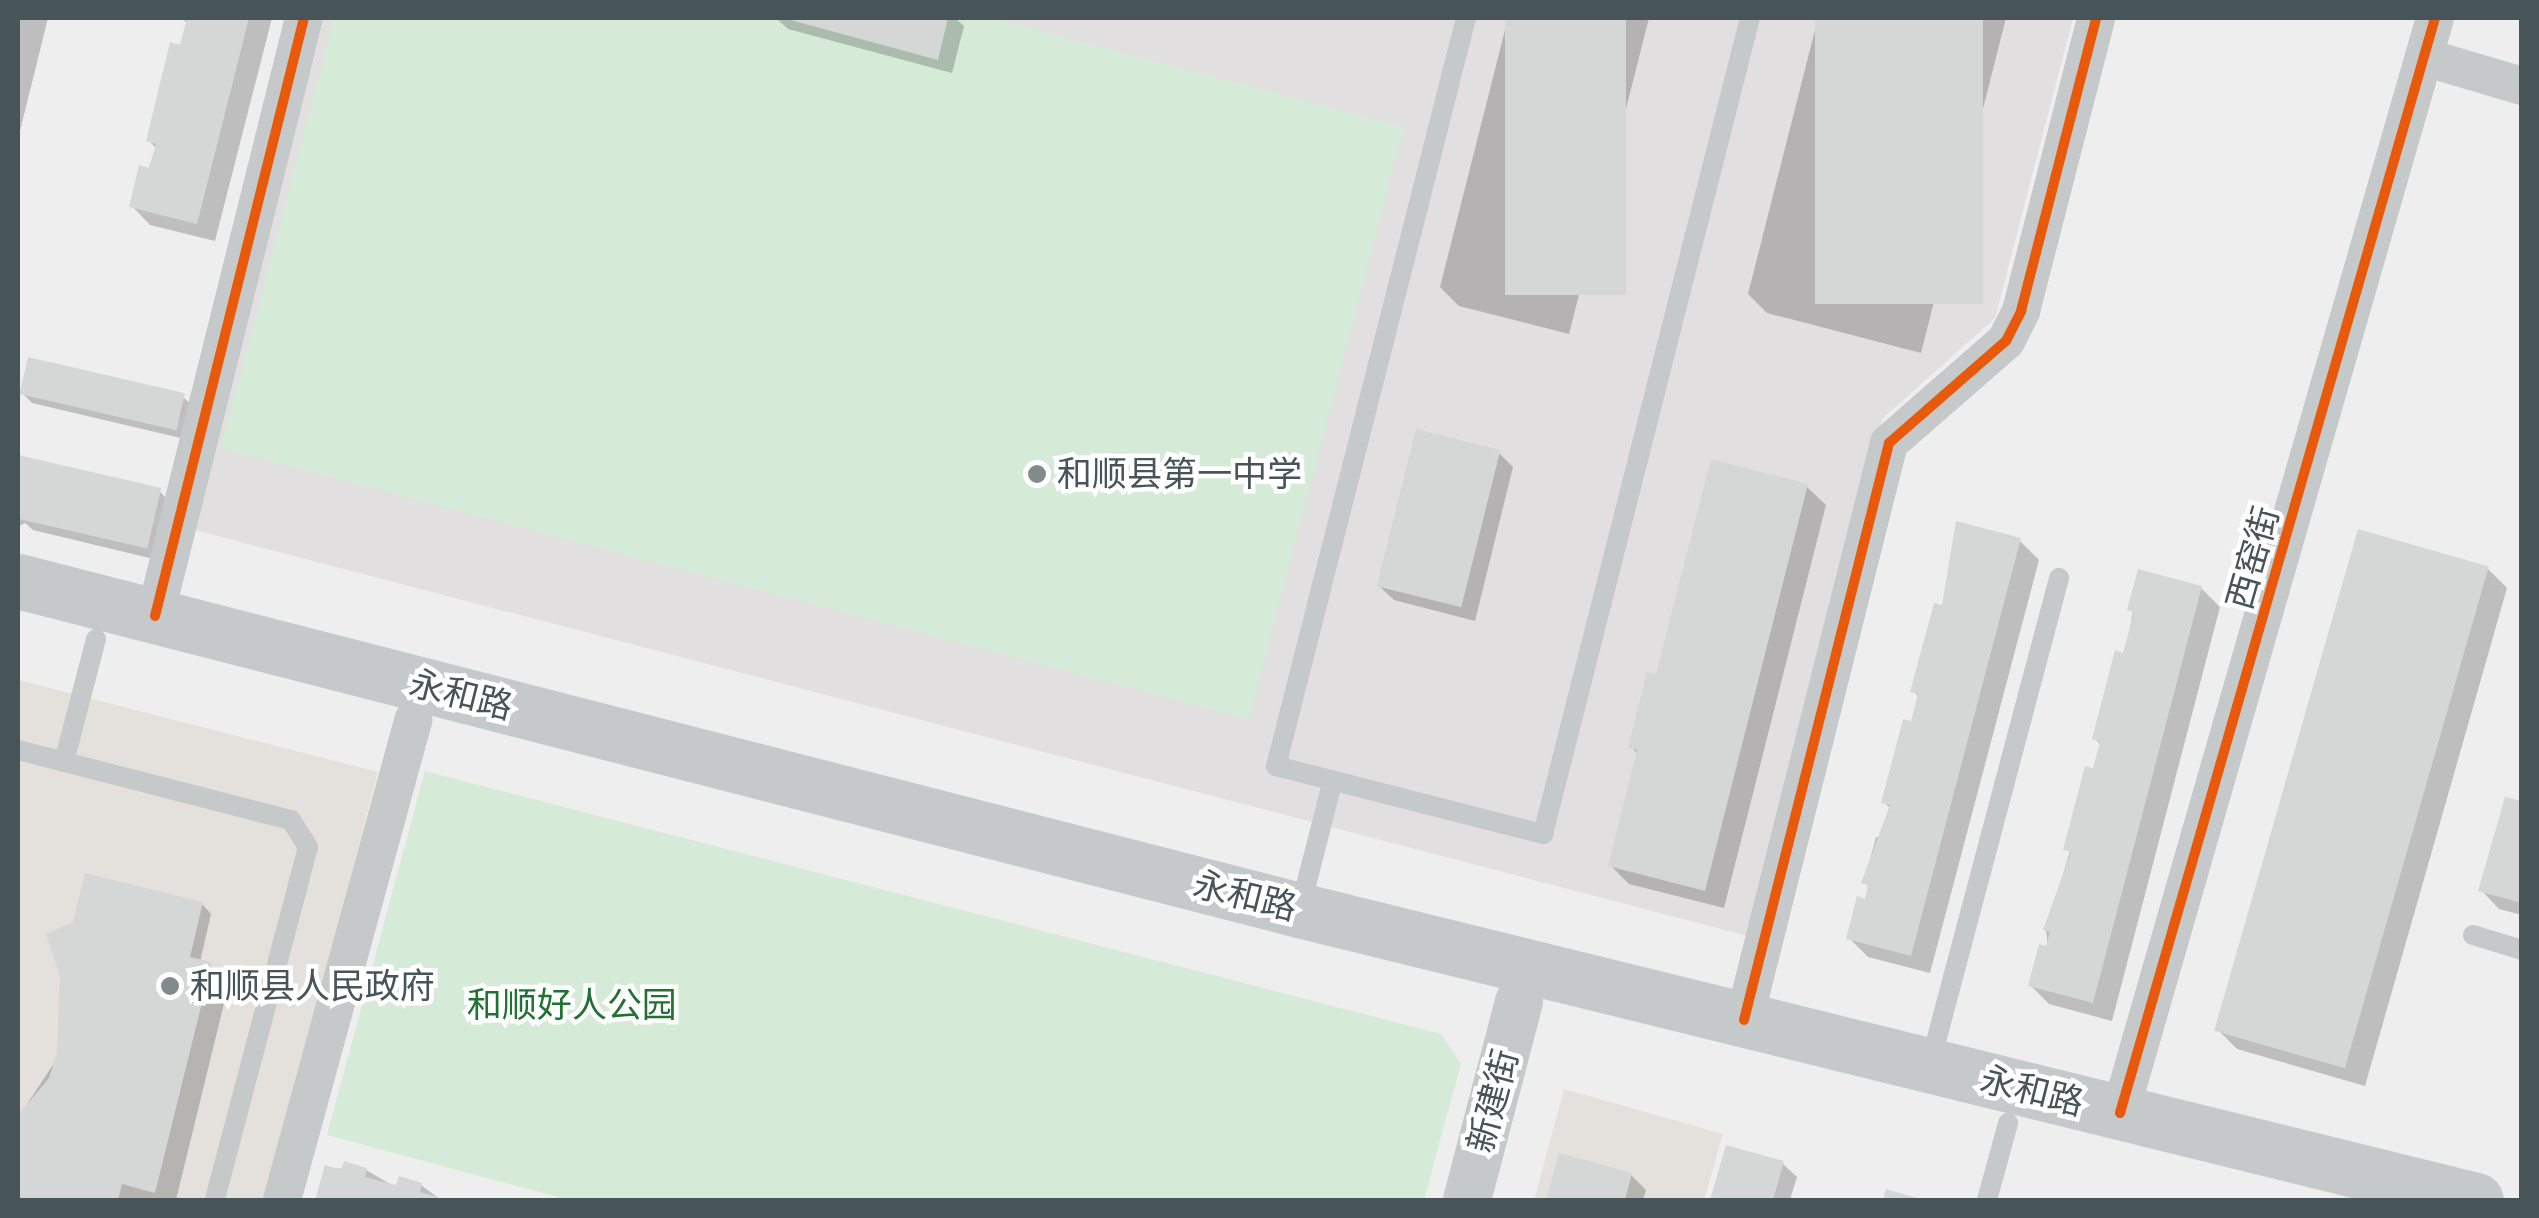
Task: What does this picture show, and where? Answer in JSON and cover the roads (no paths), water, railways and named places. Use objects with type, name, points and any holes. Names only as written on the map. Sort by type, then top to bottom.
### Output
[{"type":"main road","name":"永和路","points":[[18,581],[1299,910],[2476,1200]]},
{"type":"main road","name":"永和路","points":[[18,618],[1519,1002],[2322,1200]]},
{"type":"street","points":[[155,616],[304,18]]},
{"type":"street","points":[[1744,1020],[1889,443],[2006,341],[2021,311],[2096,18]]},
{"type":"street","name":"西窑街","points":[[2120,1113],[2435,18]]},
{"type":"street","points":[[2424,56],[2522,86]]},
{"type":"street","points":[[282,1200],[413,720]]},
{"type":"street","name":"新建街","points":[[1466,1200],[1519,1002]]},
{"type":"lane","points":[[1466,18],[1276,766],[1543,834],[1750,18]]},
{"type":"lane","points":[[1930,1066],[2058,578]]},
{"type":"lane","points":[[64,762],[96,638]]},
{"type":"lane","points":[[18,750],[290,820],[308,847],[216,1200]]},
{"type":"lane","points":[[1299,910],[1333,780]]},
{"type":"lane","points":[[2473,935],[2522,950]]},
{"type":"lane","points":[[1986,1200],[2008,1122]]},
{"type":"place","name":"和顺县第一中学","points":[[1037,474]]},
{"type":"place","name":"和顺县人民政府","points":[[170,986]]},
{"type":"park label","name":"和顺好人公园","points":[[572,1005]]}]
